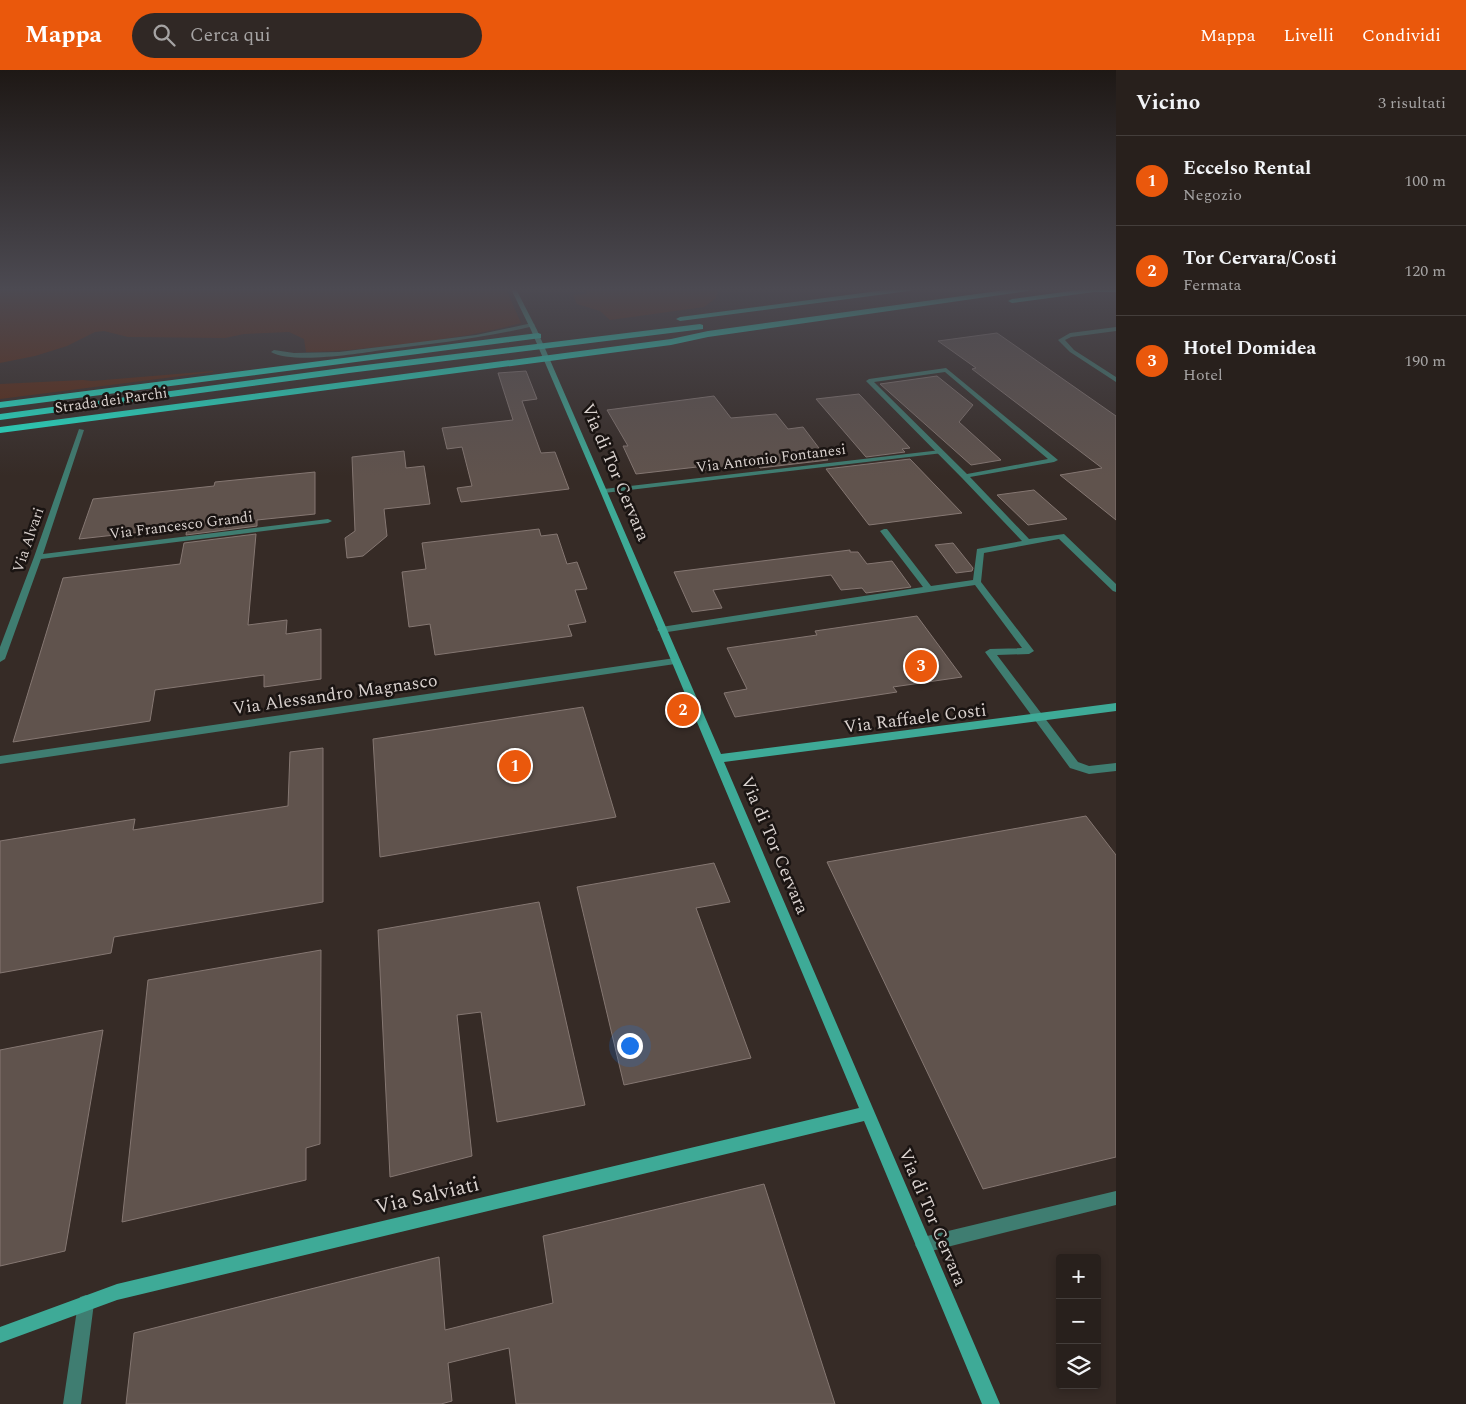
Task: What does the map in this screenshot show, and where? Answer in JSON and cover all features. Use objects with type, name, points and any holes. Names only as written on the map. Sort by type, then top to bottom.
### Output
[{"type":"highway","points":[[0,405],[418,351]]},
{"type":"highway","name":"Strada dei Parchi","points":[[0,417],[502,351]]},
{"type":"highway","name":"Strada dei Parchi","points":[[0,430],[600,351]]},
{"type":"highway","points":[[44,424],[75,426],[81,430],[88,425],[115,415]]},
{"type":"street","points":[[274,352],[294,355],[339,354],[361,351]]},
{"type":"street","name":"Via di Tor Cervara","points":[[544,351],[990,1404]]},
{"type":"street","points":[[1072,351],[1116,380]]},
{"type":"street","points":[[966,476],[1054,460],[946,370],[869,381],[966,476],[1027,542]]},
{"type":"street","name":"Via Alvari","points":[[0,659],[81,430]]},
{"type":"street","name":"Via Antonio Fontanesi","points":[[604,491],[941,452]]},
{"type":"street","name":"Via Francesco Grandi","points":[[38,556],[328,521]]},
{"type":"street","points":[[884,531],[929,589]]},
{"type":"street","points":[[1116,589],[1061,536],[980,551],[977,582],[1029,651],[990,652],[1074,765],[1089,770],[1116,766]]},
{"type":"street","points":[[661,630],[977,582]]},
{"type":"street","name":"Via Alessandro Magnasco","points":[[0,760],[675,661]]},
{"type":"street","name":"Via Raffaele Costi","points":[[717,759],[1116,707]]},
{"type":"street","name":"Via Salviati","points":[[0,1335],[117,1292],[293,1248],[868,1113]]},
{"type":"street","points":[[923,1245],[1116,1198]]},
{"type":"street","points":[[72,1404],[86,1303]]},
{"type":"shaded area","points":[[0,351],[50,351],[35,356],[0,363]]},
{"type":"shaded area","points":[[213,371],[0,399],[0,384],[92,381]]},
{"type":"building","points":[[952,351],[1023,351],[1116,416],[1116,520],[1060,475],[1102,468],[972,369],[976,368]]},
{"type":"building","points":[[526,371],[537,399],[522,401],[541,453],[555,452],[569,489],[461,502],[457,488],[472,486],[462,447],[447,449],[442,428],[513,420],[498,373]]},
{"type":"building","points":[[937,376],[973,405],[959,422],[1001,460],[971,465],[880,384]]},
{"type":"building","points":[[859,394],[910,448],[902,449],[905,452],[866,457],[816,399]]},
{"type":"building","points":[[714,396],[731,418],[776,414],[788,429],[803,427],[828,460],[760,468],[757,464],[700,471],[697,467],[636,474],[623,446],[628,446],[607,410]]},
{"type":"building","points":[[404,451],[406,468],[424,466],[430,504],[384,509],[387,536],[363,556],[347,558],[345,538],[355,531],[352,457]]},
{"type":"building","points":[[910,459],[962,513],[869,525],[826,469]]},
{"type":"building","points":[[315,472],[315,514],[257,520],[257,526],[186,535],[187,527],[79,539],[93,499],[214,486],[215,482]]},
{"type":"building","points":[[1034,490],[1067,519],[1028,525],[997,495]]},
{"type":"building","points":[[539,529],[541,536],[557,534],[567,564],[577,562],[587,589],[575,590],[586,622],[568,625],[572,636],[435,655],[430,624],[409,627],[402,572],[426,569],[422,543]]},
{"type":"building","points":[[256,534],[248,625],[287,620],[286,634],[321,629],[321,679],[264,687],[264,675],[155,690],[150,721],[13,742],[63,578],[180,564],[184,543]]},
{"type":"building","points":[[953,543],[973,568],[972,571],[956,573],[935,545]]},
{"type":"building","points":[[850,550],[850,552],[858,552],[867,564],[892,561],[911,587],[866,593],[862,588],[841,590],[831,575],[713,590],[722,608],[692,612],[674,572]]},
{"type":"building","points":[[917,616],[962,677],[893,687],[897,692],[735,717],[724,693],[747,689],[727,648],[817,635],[815,631]]},
{"type":"building","points":[[583,707],[616,817],[380,857],[373,739]]},
{"type":"building","points":[[323,748],[323,902],[114,937],[111,953],[0,973],[0,841],[135,819],[133,830],[288,806],[290,752]]},
{"type":"building","points":[[1086,816],[1116,855],[1116,1157],[983,1189],[827,862]]},
{"type":"building","points":[[714,863],[730,902],[696,908],[751,1058],[624,1085],[577,887]]},
{"type":"building","points":[[539,902],[585,1105],[497,1122],[481,1012],[457,1015],[472,1156],[390,1177],[378,930]]},
{"type":"building","points":[[321,950],[320,1144],[306,1148],[306,1180],[122,1222],[148,980]]},
{"type":"building","points":[[103,1030],[65,1251],[0,1266],[0,1050]]},
{"type":"building","points":[[764,1184],[835,1404],[516,1404],[509,1348],[448,1363],[452,1401],[441,1404],[126,1404],[134,1333],[439,1257],[445,1330],[553,1303],[543,1236]]},
{"type":"place","name":"Hotel Domidea","points":[[921,666]]},
{"type":"place","name":"Tor Cervara/Costi","points":[[683,710]]},
{"type":"place","name":"Eccelso Rental","points":[[515,766]]}]
